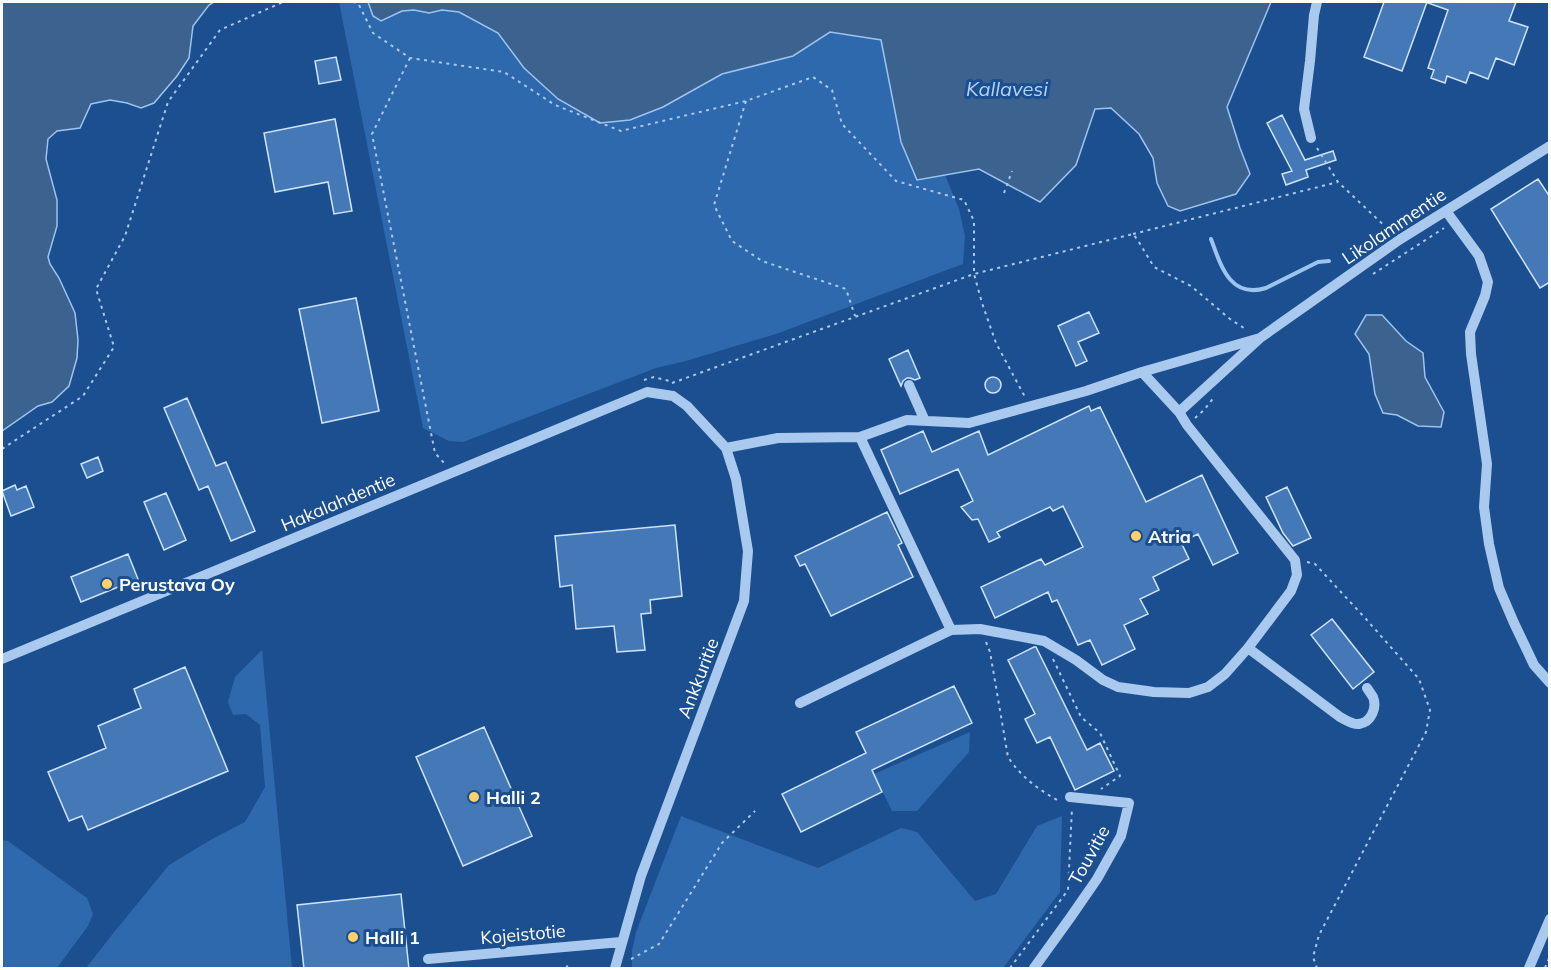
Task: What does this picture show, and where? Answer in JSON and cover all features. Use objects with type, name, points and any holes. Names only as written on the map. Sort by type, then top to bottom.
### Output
[{"type":"street","points":[[1311,138],[1304,109],[1317,2]]},
{"type":"street","name":"Likolammentie","points":[[1179,412],[1260,339],[1400,240],[1550,146]]},
{"type":"street","points":[[1446,211],[1479,256],[1488,282],[1485,296],[1470,332],[1471,354],[1487,464],[1484,507],[1489,544],[1499,588],[1514,623],[1534,665],[1550,683]]},
{"type":"street","name":"Likolammentie","points":[[860,438],[907,420],[969,423],[1260,339]]},
{"type":"street","points":[[800,703],[951,630],[980,629],[1044,640],[1103,680],[1118,687],[1154,692],[1189,693],[1208,687],[1225,674],[1248,648],[1291,591],[1297,575],[1295,560],[1179,412],[1142,372]]},
{"type":"street","points":[[909,385],[925,421]]},
{"type":"street","name":"Hakalahdentie","points":[[2,659],[647,392]]},
{"type":"street","name":"Ankkuritie","points":[[615,968],[641,876],[744,601],[748,551],[736,478],[726,448],[687,406],[673,396],[647,392]]},
{"type":"street","points":[[726,448],[778,438],[860,438],[951,630]]},
{"type":"street","points":[[1248,648],[1349,722],[1358,724],[1368,720],[1374,712],[1374,699],[1367,688]]},
{"type":"street","name":"Touvitie","points":[[1034,969],[1097,879],[1121,836],[1130,803],[1087,798],[1067,800]]},
{"type":"street","points":[[1529,969],[1550,919]]},
{"type":"street","name":"Kojeistotie","points":[[428,959],[621,942]]},
{"type":"path","points":[[2,449],[83,396],[114,347],[96,289],[125,236],[168,102],[220,30],[283,2]]},
{"type":"path","points":[[353,2],[358,3],[374,33],[410,58],[504,72],[555,105],[621,131],[746,101],[813,77],[832,90],[842,124],[896,181],[964,200],[974,221],[974,274],[982,303],[996,343],[1030,406]]},
{"type":"path","points":[[410,58],[372,134],[435,453],[445,463],[447,474]]},
{"type":"path","points":[[746,101],[714,205],[732,241],[762,261],[846,289],[855,316]]},
{"type":"path","points":[[1311,138],[1338,182],[1400,240]]},
{"type":"path","points":[[1004,193],[1012,171]]},
{"type":"path","points":[[647,392],[974,274],[1338,182]]},
{"type":"path","points":[[1366,278],[1454,221]]},
{"type":"path","points":[[1133,234],[1154,267],[1191,286],[1230,320],[1260,339]]},
{"type":"path","points":[[1187,425],[1204,410],[1216,394]]},
{"type":"path","points":[[1314,564],[1419,679],[1430,710],[1426,732],[1318,934],[1313,957],[1317,969]]},
{"type":"path","points":[[980,629],[990,652],[1008,757],[1015,768],[1039,790],[1067,800]]},
{"type":"path","points":[[1010,969],[1068,890],[1072,808],[1120,776],[1100,733],[1081,717],[1059,672]]},
{"type":"path","points":[[615,968],[659,944],[722,843],[755,811]]},
{"type":"path","points":[[1545,969],[1550,956]]},
{"type":"path","points":[[566,969],[570,962]]},
{"type":"shaded area","points":[[339,2],[368,2],[369,9],[381,21],[401,11],[459,12],[498,33],[524,68],[558,99],[663,107],[722,74],[793,56],[830,32],[881,41],[901,142],[917,180],[945,175],[959,209],[965,236],[963,264],[776,334],[656,368],[463,442],[449,441],[423,428]]},
{"type":"shaded area","points":[[262,650],[292,968],[86,968],[169,865],[245,822],[265,787],[260,725],[246,714],[233,715],[228,702],[235,677]]},
{"type":"shaded area","points":[[970,732],[969,752],[917,811],[892,811],[874,774]]},
{"type":"shaded area","points":[[681,816],[818,868],[901,828],[917,832],[975,901],[996,894],[1037,826],[1062,816],[1060,892],[1003,968],[632,968],[632,951],[636,932]]},
{"type":"shaded area","points":[[2,840],[8,841],[87,898],[93,914],[88,926],[57,968],[3,968]]},
{"type":"water","points":[[2,2],[214,2],[193,26],[189,58],[154,103],[141,108],[110,100],[91,104],[80,128],[57,131],[48,139],[46,159],[57,200],[57,226],[48,257],[75,313],[77,358],[69,386],[52,402],[38,406],[2,431]]},
{"type":"water","name":"Kallavesi","points":[[368,2],[1271,2],[1227,107],[1250,174],[1236,194],[1180,211],[1168,206],[1157,183],[1153,158],[1139,134],[1111,108],[1095,109],[1076,165],[1040,202],[979,169],[917,180],[901,142],[881,40],[830,32],[793,56],[722,74],[663,107],[630,120],[600,123],[558,99],[524,68],[498,33],[459,12],[402,11],[381,21],[373,16]]},
{"type":"water","points":[[1366,315],[1382,315],[1406,341],[1423,353],[1425,377],[1444,412],[1441,427],[1418,426],[1397,415],[1383,413],[1375,394],[1369,354],[1355,334]]},
{"type":"building","points":[[1384,2],[1427,2],[1402,71],[1364,57]]},
{"type":"building","points":[[1428,2],[1516,2],[1509,21],[1528,27],[1514,65],[1496,58],[1488,79],[1470,72],[1466,83],[1447,76],[1445,83],[1431,78],[1434,70],[1428,68],[1448,10]]},
{"type":"building","points":[[336,57],[341,80],[319,84],[315,61]]},
{"type":"building","points":[[1282,115],[1305,160],[1333,151],[1336,160],[1306,170],[1308,177],[1286,185],[1282,174],[1292,171],[1267,123]]},
{"type":"building","points":[[335,119],[352,211],[334,214],[328,182],[275,192],[264,133]]},
{"type":"building","points":[[1538,179],[1550,197],[1550,282],[1540,288],[1491,209]]},
{"type":"building","points":[[356,298],[379,411],[322,423],[299,309]]},
{"type":"building","points":[[1089,312],[1099,333],[1078,342],[1087,361],[1076,366],[1058,326]]},
{"type":"building","points":[[908,350],[920,378],[915,380],[907,378],[901,386],[889,359]]},
{"type":"building","points":[[990,377],[996,377],[1001,385],[999,391],[990,393],[985,388],[985,382]]},
{"type":"building","points":[[187,398],[216,466],[226,462],[255,531],[231,541],[208,486],[199,490],[164,408]]},
{"type":"building","name":"Atria","points":[[1089,406],[1091,411],[1100,407],[1146,502],[1202,475],[1238,553],[1213,565],[1198,534],[1181,542],[1189,559],[1153,577],[1159,590],[1140,599],[1148,614],[1124,625],[1135,649],[1102,665],[1090,640],[1078,645],[1057,600],[1052,602],[1048,592],[995,618],[981,587],[1041,559],[1045,565],[1083,547],[1063,506],[1053,511],[1050,507],[997,532],[1000,537],[989,542],[978,519],[972,520],[961,507],[973,501],[958,469],[900,494],[881,450],[923,431],[932,452],[979,431],[988,455]]},
{"type":"building","points":[[98,457],[103,471],[87,478],[81,464]]},
{"type":"building","points":[[15,485],[17,490],[26,486],[34,507],[11,516],[2,491]]},
{"type":"building","points":[[1287,487],[1311,538],[1293,546],[1283,533],[1266,497]]},
{"type":"building","points":[[166,493],[186,540],[164,550],[144,502]]},
{"type":"building","points":[[887,512],[902,543],[898,545],[913,577],[831,616],[805,564],[800,566],[795,556]]},
{"type":"building","points":[[675,525],[682,596],[650,600],[651,613],[641,614],[645,650],[617,652],[614,626],[576,629],[572,585],[560,587],[555,536]]},
{"type":"building","points":[[128,554],[138,579],[81,602],[71,577]]},
{"type":"building","points":[[1332,619],[1374,672],[1353,689],[1311,635]]},
{"type":"building","points":[[1034,647],[1087,750],[1100,743],[1114,771],[1075,790],[1050,737],[1037,743],[1025,719],[1035,714],[1008,660]]},
{"type":"building","points":[[185,667],[228,771],[88,830],[82,816],[69,821],[48,772],[106,748],[98,726],[141,708],[134,689]]},
{"type":"building","points":[[954,686],[972,723],[872,770],[882,792],[801,832],[782,794],[866,753],[856,732]]},
{"type":"building","name":"Halli 2","points":[[484,727],[532,836],[463,866],[416,757]]},
{"type":"building","name":"Halli 1","points":[[401,894],[409,969],[304,969],[297,905]]},
{"type":"waterway","points":[[1211,239],[1223,269],[1235,284],[1244,289],[1266,288],[1318,262],[1329,261]]},
{"type":"place","name":"Atria","points":[[1136,536]]},
{"type":"place","name":"Perustava Oy","points":[[107,584]]},
{"type":"place","name":"Halli 2","points":[[474,797]]},
{"type":"place","name":"Halli 1","points":[[353,937]]}]
